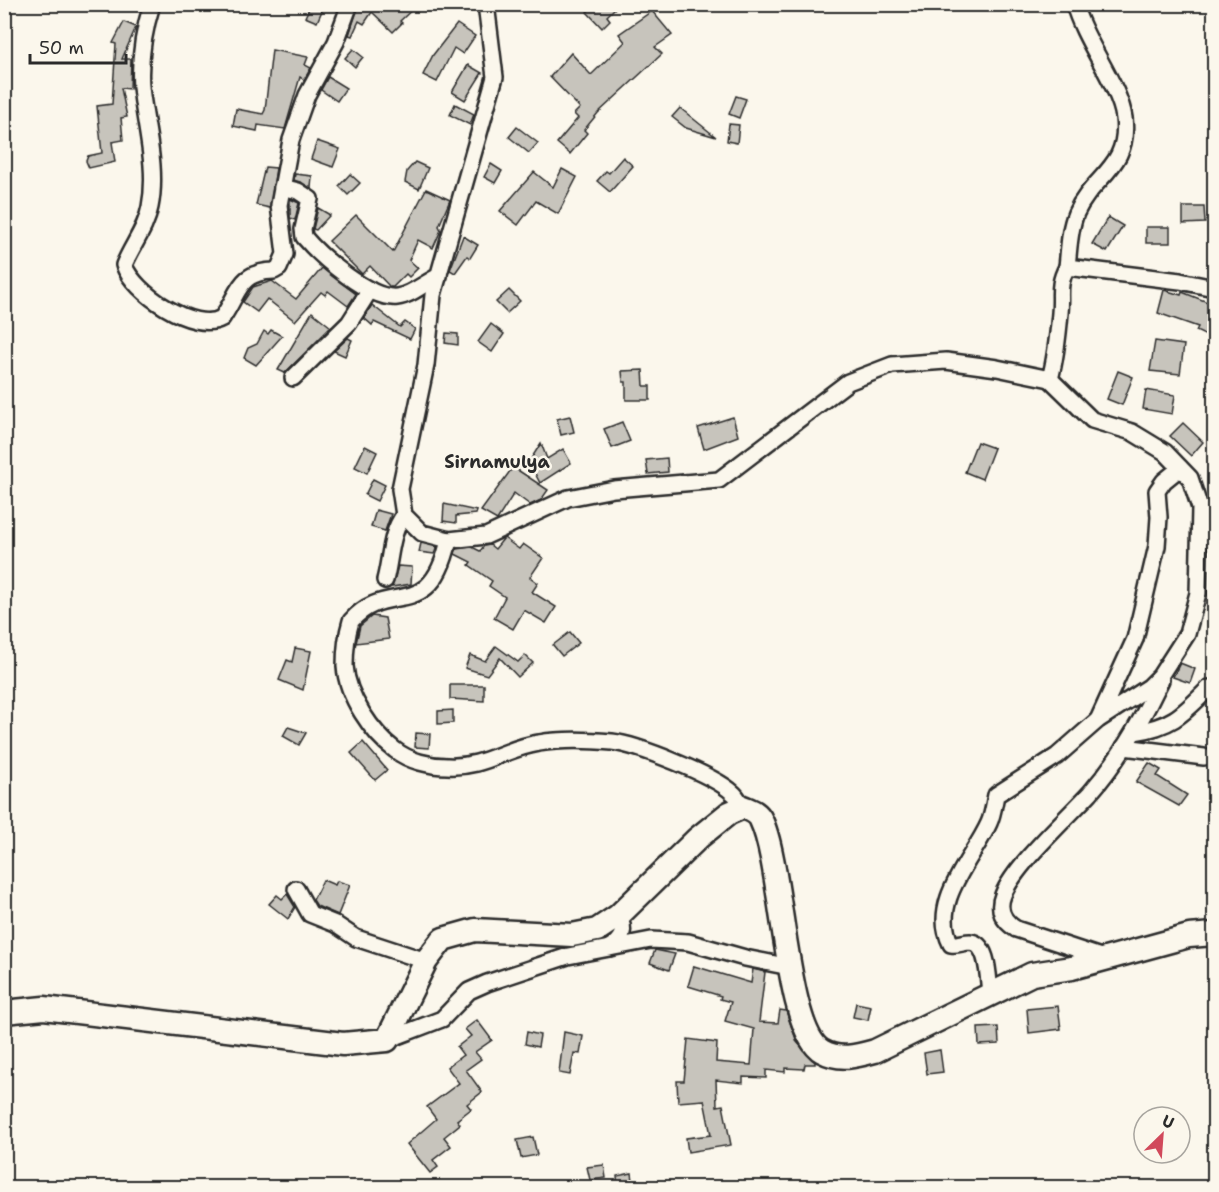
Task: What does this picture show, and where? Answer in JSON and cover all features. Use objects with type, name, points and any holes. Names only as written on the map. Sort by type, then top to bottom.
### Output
[{"type":"main road","points":[[4,1012],[44,1008],[343,1044],[387,1040],[426,961],[442,939],[475,930],[573,935],[597,930],[618,916],[698,838],[729,813],[743,807],[755,812],[761,819],[774,870],[800,1013],[820,1050],[838,1057],[855,1057],[875,1051],[1032,974],[1072,968],[1162,942],[1215,934]]},
{"type":"street","points":[[152,4],[146,25],[141,84],[151,163],[150,206],[140,236],[125,262],[127,273],[155,301],[174,314],[205,320],[222,318],[243,284],[252,274],[279,268],[285,254],[279,219],[282,187],[291,140],[307,95],[336,42],[350,4]]},
{"type":"street","points":[[486,4],[495,77],[439,276],[428,330],[426,365],[400,489],[404,515],[422,533],[449,540],[486,536],[568,498],[614,489],[719,480],[848,382],[892,365],[946,361],[997,368],[1050,379],[1092,420],[1132,432],[1165,452],[1191,478],[1200,508],[1198,593],[1187,634],[1149,687],[1098,720],[1057,756],[996,795],[991,820],[962,868],[949,900],[947,935],[951,944],[960,945],[971,942],[979,945],[983,951],[990,993]]},
{"type":"street","points":[[1050,379],[1056,356],[1060,310],[1059,282],[1067,267],[1070,237],[1076,212],[1112,169],[1125,145],[1124,116],[1080,26],[1074,4]]},
{"type":"street","points":[[282,187],[298,191],[310,199],[303,234],[308,242],[370,290],[383,296],[397,297],[410,293],[439,276]]},
{"type":"street","points":[[1067,267],[1180,281],[1215,288]]},
{"type":"street","points":[[292,378],[349,323],[370,290]]},
{"type":"street","points":[[1098,720],[1134,639],[1157,546],[1159,517],[1157,491],[1164,481],[1180,468]]},
{"type":"street","points":[[385,580],[392,553],[394,530],[404,515]]},
{"type":"street","points":[[449,540],[439,573],[420,593],[374,604],[351,621],[345,666],[348,682],[363,712],[396,751],[419,762],[446,766],[477,765],[537,743],[577,740],[614,742],[663,757],[720,783],[734,793],[743,807]]},
{"type":"street","points":[[1107,959],[1016,929],[1007,924],[1000,905],[1003,894],[1019,871],[1091,791],[1124,747],[1134,732],[1169,662]]},
{"type":"street","points":[[1134,732],[1167,725],[1181,716],[1209,688]]},
{"type":"street","points":[[1124,747],[1204,757]]},
{"type":"street","points":[[296,889],[310,914],[335,924],[356,938],[426,961]]},
{"type":"street","points":[[609,948],[620,942],[622,933],[618,916]]},
{"type":"street","points":[[387,1040],[442,1019],[469,992],[487,983],[568,956],[651,940],[688,942],[745,958],[790,967]]},
{"type":"building","points":[[311,4],[325,4],[317,22],[305,17]]},
{"type":"building","points":[[359,4],[418,4],[400,21],[402,23],[393,32],[372,12],[364,24],[359,21],[352,36],[349,35]]},
{"type":"building","points":[[595,4],[619,4],[607,16],[610,20],[602,28],[587,12]]},
{"type":"building","points":[[652,11],[672,35],[655,47],[662,54],[598,113],[584,130],[587,133],[570,154],[557,143],[578,118],[574,114],[580,108],[550,77],[571,53],[591,75],[625,42],[619,34]]},
{"type":"building","points":[[124,22],[136,27],[122,59],[131,59],[130,89],[121,88],[127,117],[121,118],[123,140],[112,142],[115,162],[89,168],[86,161],[88,156],[102,153],[97,106],[112,104],[116,44],[113,43]]},
{"type":"building","points":[[457,24],[475,36],[463,54],[454,48],[437,82],[423,75],[433,55]]},
{"type":"building","points":[[353,49],[363,57],[355,67],[345,58]]},
{"type":"building","points":[[272,50],[308,57],[305,65],[311,68],[304,80],[300,77],[285,129],[258,125],[257,131],[233,126],[236,109],[263,114]]},
{"type":"building","points":[[468,65],[482,73],[465,100],[452,92]]},
{"type":"building","points":[[328,77],[346,88],[337,101],[321,90]]},
{"type":"building","points":[[736,96],[746,99],[739,118],[729,114]]},
{"type":"building","points":[[455,104],[474,114],[470,125],[450,115]]},
{"type":"building","points":[[680,108],[716,137],[686,128],[672,117]]},
{"type":"building","points":[[729,124],[739,125],[737,143],[727,141]]},
{"type":"building","points":[[517,127],[538,143],[529,153],[509,137]]},
{"type":"building","points":[[317,141],[340,149],[333,167],[311,159]]},
{"type":"building","points":[[623,157],[633,166],[610,192],[597,181],[606,171],[609,173]]},
{"type":"building","points":[[415,162],[428,168],[419,189],[405,182],[407,171]]},
{"type":"building","points":[[491,164],[502,171],[495,183],[484,177]]},
{"type":"building","points":[[265,167],[276,168],[270,208],[256,205]]},
{"type":"building","points":[[562,169],[577,177],[558,214],[536,201],[518,225],[500,211],[534,172],[553,187]]},
{"type":"building","points":[[295,174],[312,176],[311,188],[294,180]]},
{"type":"building","points":[[350,174],[360,183],[348,195],[339,186]]},
{"type":"building","points":[[426,189],[450,200],[439,226],[441,230],[433,248],[418,240],[409,260],[418,268],[409,277],[406,274],[393,287],[390,287],[370,266],[362,274],[329,241],[356,215],[393,252]]},
{"type":"building","points":[[290,199],[299,203],[295,220],[290,218]]},
{"type":"building","points":[[1183,207],[1204,207],[1205,223],[1183,224]]},
{"type":"building","points":[[318,208],[330,215],[316,230],[313,229]]},
{"type":"building","points":[[1108,217],[1123,226],[1107,252],[1092,244]]},
{"type":"building","points":[[1146,227],[1170,227],[1170,243],[1146,243]]},
{"type":"building","points":[[463,236],[478,245],[470,258],[467,256],[455,273],[450,270]]},
{"type":"building","points":[[322,268],[356,294],[348,306],[328,291],[325,295],[321,292],[295,321],[267,299],[257,312],[243,302],[253,287],[272,281],[296,299]]},
{"type":"building","points":[[509,290],[520,301],[507,313],[496,302]]},
{"type":"building","points":[[1164,290],[1181,295],[1182,292],[1215,305],[1215,340],[1196,331],[1198,327],[1158,313]]},
{"type":"building","points":[[372,305],[400,327],[405,322],[415,329],[410,339],[374,322],[372,325],[364,318]]},
{"type":"building","points":[[312,312],[331,327],[285,373],[278,370]]},
{"type":"building","points":[[491,324],[504,334],[492,352],[478,342]]},
{"type":"building","points":[[271,330],[282,336],[256,365],[244,358],[248,348],[257,344],[264,331],[268,334]]},
{"type":"building","points":[[446,333],[458,334],[458,345],[445,343]]},
{"type":"building","points":[[348,338],[352,340],[345,356],[334,351]]},
{"type":"building","points":[[1155,341],[1184,345],[1180,374],[1150,371]]},
{"type":"building","points":[[643,370],[644,386],[650,386],[650,400],[626,400],[626,382],[623,382],[622,371]]},
{"type":"building","points":[[1118,371],[1133,377],[1122,405],[1107,399]]},
{"type":"building","points":[[1146,390],[1175,395],[1172,414],[1143,409]]},
{"type":"building","points":[[570,416],[574,432],[561,435],[557,419]]},
{"type":"building","points":[[733,417],[738,436],[704,449],[698,428]]},
{"type":"building","points":[[622,422],[630,441],[612,448],[604,429]]},
{"type":"building","points":[[1183,423],[1203,442],[1191,456],[1170,436]]},
{"type":"building","points":[[977,442],[994,448],[982,479],[965,472]]},
{"type":"building","points":[[541,443],[547,459],[563,449],[571,463],[540,483],[529,462]]},
{"type":"building","points":[[365,446],[377,452],[367,473],[355,467]]},
{"type":"building","points":[[667,458],[668,472],[648,474],[646,460]]},
{"type":"building","points":[[513,467],[548,490],[541,500],[530,505],[514,493],[497,520],[481,511]]},
{"type":"building","points":[[373,479],[385,485],[377,501],[365,495]]},
{"type":"building","points":[[444,504],[477,511],[476,514],[456,516],[456,523],[443,521]]},
{"type":"building","points":[[376,510],[391,514],[385,531],[371,527]]},
{"type":"building","points":[[504,538],[519,549],[523,544],[543,558],[530,577],[538,583],[532,592],[556,607],[546,623],[524,610],[513,629],[494,618],[505,597],[489,586],[492,581],[469,565],[471,562],[455,554],[456,549],[472,547],[480,551],[484,546],[490,545],[495,549]]},
{"type":"building","points":[[421,543],[437,547],[434,554],[419,552]]},
{"type":"building","points":[[398,566],[412,567],[411,584],[392,587]]},
{"type":"building","points":[[372,616],[385,618],[389,639],[356,643],[360,626]]},
{"type":"building","points":[[570,632],[579,643],[562,656],[553,645]]},
{"type":"building","points":[[496,646],[518,662],[525,655],[533,663],[518,677],[500,658],[487,675],[465,668],[470,655],[485,661]]},
{"type":"building","points":[[295,648],[311,651],[303,690],[279,680],[287,660],[292,662]]},
{"type":"building","points":[[1180,663],[1195,669],[1190,683],[1173,677]]},
{"type":"building","points":[[450,685],[484,685],[484,701],[450,699]]},
{"type":"building","points":[[453,710],[453,723],[438,724],[438,711]]},
{"type":"building","points":[[288,727],[306,733],[299,745],[283,736]]},
{"type":"building","points":[[416,733],[430,734],[429,748],[415,747]]},
{"type":"building","points":[[363,742],[387,770],[375,780],[351,753]]},
{"type":"building","points":[[1149,763],[1161,770],[1157,776],[1187,795],[1179,806],[1136,782]]},
{"type":"building","points":[[323,880],[335,885],[337,881],[350,885],[338,915],[317,906],[313,900]]},
{"type":"building","points":[[287,894],[295,907],[288,919],[269,904],[277,895],[282,899]]},
{"type":"building","points":[[655,950],[675,954],[669,970],[650,963]]},
{"type":"building","points":[[694,966],[751,983],[753,969],[765,972],[759,1022],[778,1023],[780,1010],[786,1011],[797,1042],[815,1064],[805,1064],[804,1069],[785,1068],[785,1072],[766,1070],[766,1078],[743,1077],[743,1083],[716,1080],[717,1106],[723,1105],[731,1145],[688,1152],[686,1138],[711,1135],[704,1100],[678,1102],[677,1081],[684,1081],[688,1039],[717,1043],[716,1062],[751,1065],[754,1029],[725,1021],[731,1002],[720,999],[721,996],[688,986]]},
{"type":"building","points":[[856,1003],[871,1006],[868,1020],[853,1017]]},
{"type":"building","points":[[1058,1006],[1061,1029],[1029,1033],[1027,1009]]},
{"type":"building","points":[[477,1020],[492,1040],[475,1052],[481,1059],[466,1070],[482,1092],[467,1104],[471,1109],[457,1120],[460,1124],[444,1137],[451,1146],[433,1160],[438,1167],[430,1173],[407,1144],[436,1119],[427,1107],[459,1083],[447,1067],[463,1055],[457,1047],[471,1036],[465,1029]]},
{"type":"building","points":[[998,1027],[999,1044],[979,1045],[978,1028]]},
{"type":"building","points":[[527,1032],[540,1035],[538,1047],[525,1044]]},
{"type":"building","points":[[564,1032],[583,1036],[580,1054],[574,1053],[570,1075],[559,1073]]},
{"type":"building","points":[[940,1050],[943,1072],[927,1074],[924,1053]]},
{"type":"building","points":[[533,1137],[537,1155],[521,1158],[517,1140]]},
{"type":"building","points":[[604,1165],[606,1178],[590,1180],[587,1167]]},
{"type":"building","points":[[632,1173],[634,1188],[618,1188],[617,1176]]},
{"type":"district","name":"Sirnamulya","points":[[497,462]]}]
